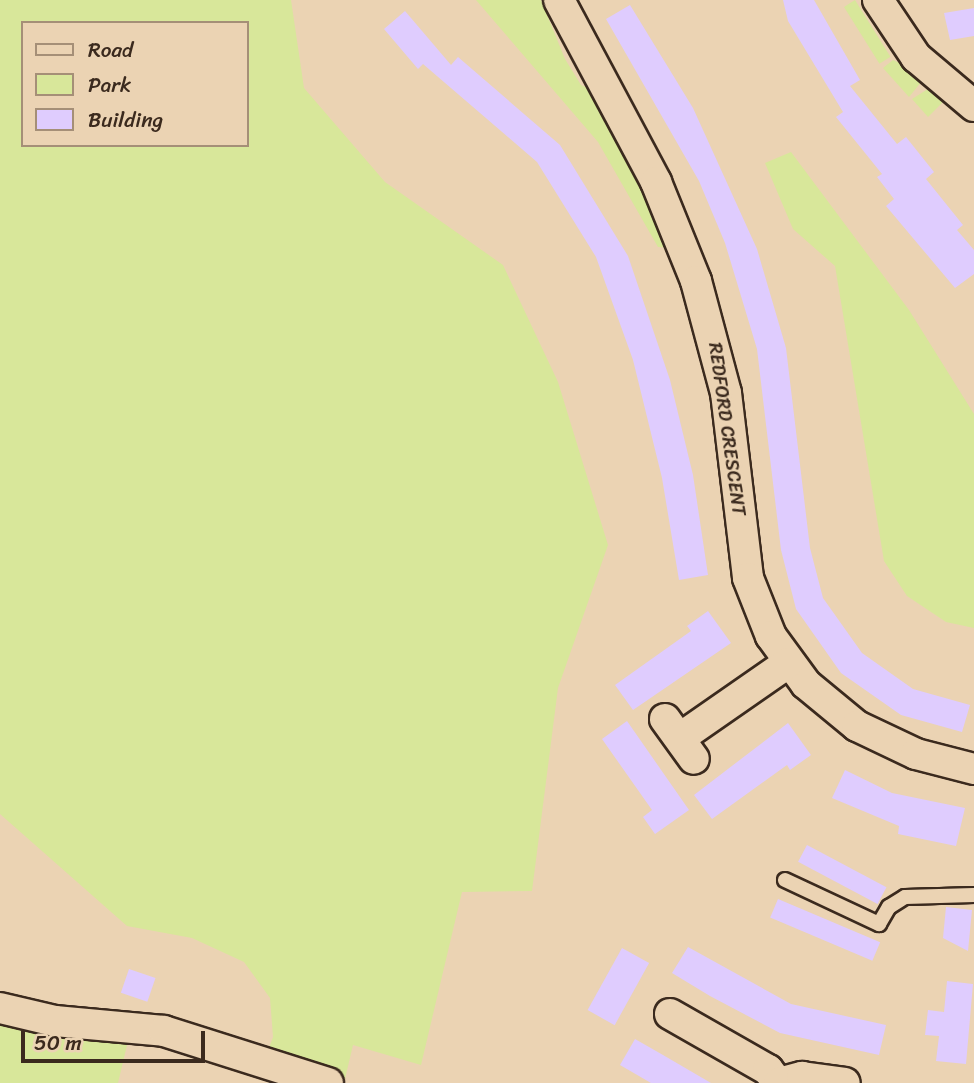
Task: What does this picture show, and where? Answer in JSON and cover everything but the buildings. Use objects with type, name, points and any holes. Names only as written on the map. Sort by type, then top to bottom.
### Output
[{"type":"street","name":"REDFORD CRESCENT","points":[[559,0],[656,182],[696,281],[726,393],[748,578],[756,607],[788,663],[857,726],[916,754],[974,769]]},
{"type":"street","points":[[877,0],[916,57],[974,106]]},
{"type":"street","points":[[680,739],[788,663]]},
{"type":"street","points":[[6,1010],[164,1031],[328,1083]]},
{"type":"street","points":[[670,1014],[768,1070],[779,1083],[802,1077],[845,1083]]},
{"type":"lane","points":[[785,880],[879,923],[889,907],[905,897],[974,895]]},
{"type":"green space","points":[[0,0],[291,0],[304,88],[385,182],[503,265],[558,382],[608,545],[558,688],[532,891],[462,892],[421,1065],[353,1045],[344,1083],[274,1083],[258,1077],[273,1037],[270,998],[244,962],[192,938],[127,926],[0,814]]},
{"type":"green space","points":[[476,0],[541,0],[565,59],[581,85],[592,90],[675,248],[658,247],[598,142]]},
{"type":"green space","points":[[855,0],[891,57],[879,64],[844,7]]},
{"type":"green space","points":[[893,60],[911,68],[922,81],[909,97],[883,68]]},
{"type":"green space","points":[[931,87],[945,100],[928,117],[912,99]]},
{"type":"green space","points":[[791,152],[909,310],[974,414],[974,628],[946,622],[907,596],[884,561],[835,266],[793,229],[765,163]]},
{"type":"green space","points":[[0,1025],[128,1041],[118,1083],[0,1083]]}]
